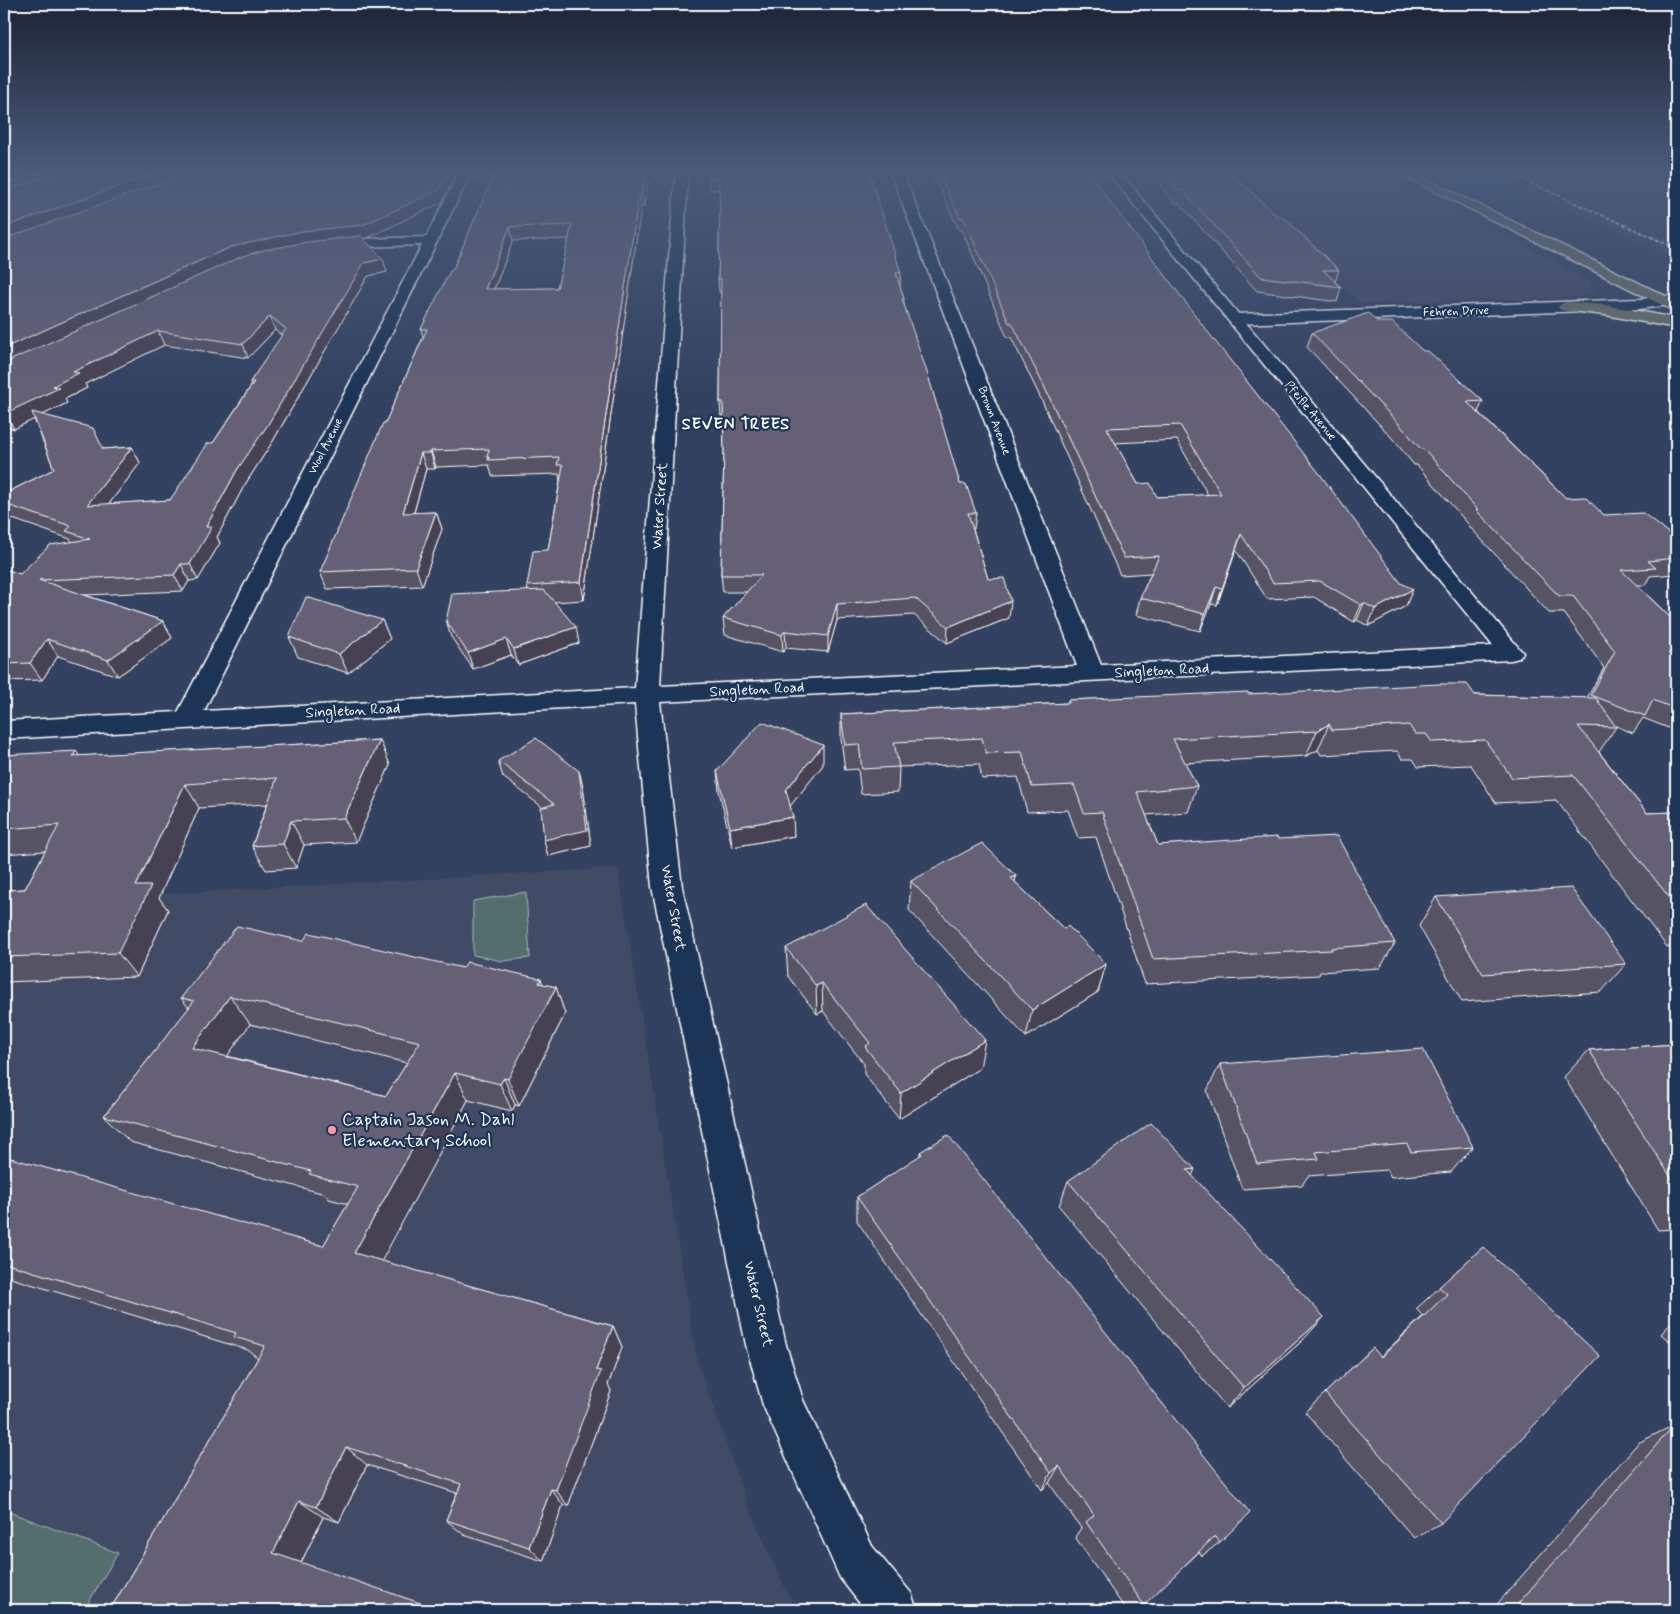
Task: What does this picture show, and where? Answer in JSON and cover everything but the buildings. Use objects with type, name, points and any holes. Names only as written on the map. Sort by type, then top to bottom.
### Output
[{"type":"main road","points":[[1547,243],[1673,303]]},
{"type":"main road","points":[[1566,307],[1601,297],[1603,288],[1569,254]]},
{"type":"main road","points":[[1566,307],[1624,313],[1676,324]]},
{"type":"street","points":[[316,246],[377,243]]},
{"type":"street","name":"Wool Avenue","points":[[187,720],[428,243]]},
{"type":"street","name":"Water Street","points":[[673,243],[647,695],[667,887],[766,1345],[784,1405],[856,1562],[894,1610]]},
{"type":"street","name":"Brown Avenue","points":[[924,243],[1092,674]]},
{"type":"street","name":"Pfeifle Avenue","points":[[1172,243],[1511,653]]},
{"type":"street","name":"Fehren Drive","points":[[1235,320],[1673,303]]},
{"type":"street","name":"Singleton Road","points":[[4,730],[647,695],[1511,653]]},
{"type":"shaded area","points":[[1297,243],[1521,243],[1551,258],[1589,282],[1595,292],[1579,297],[1361,304]]},
{"type":"shaded area","points":[[1643,243],[1676,243],[1676,258]]},
{"type":"shaded area","name":"Captain Jason M. Dahl Elementary School","points":[[618,868],[696,1357],[746,1501],[795,1610],[4,1610],[4,903]]},
{"type":"green space","points":[[526,892],[530,958],[502,961],[473,955],[473,901]]},
{"type":"green space","points":[[9,1512],[118,1553],[84,1610],[4,1610],[4,1520]]},
{"type":"railway","points":[[1666,243],[1676,248]]},
{"type":"place","name":"Captain Jason M. Dahl Elementary School","points":[[332,1130]]},
{"type":"district","name":"SEVEN TREES","points":[[736,424]]}]
